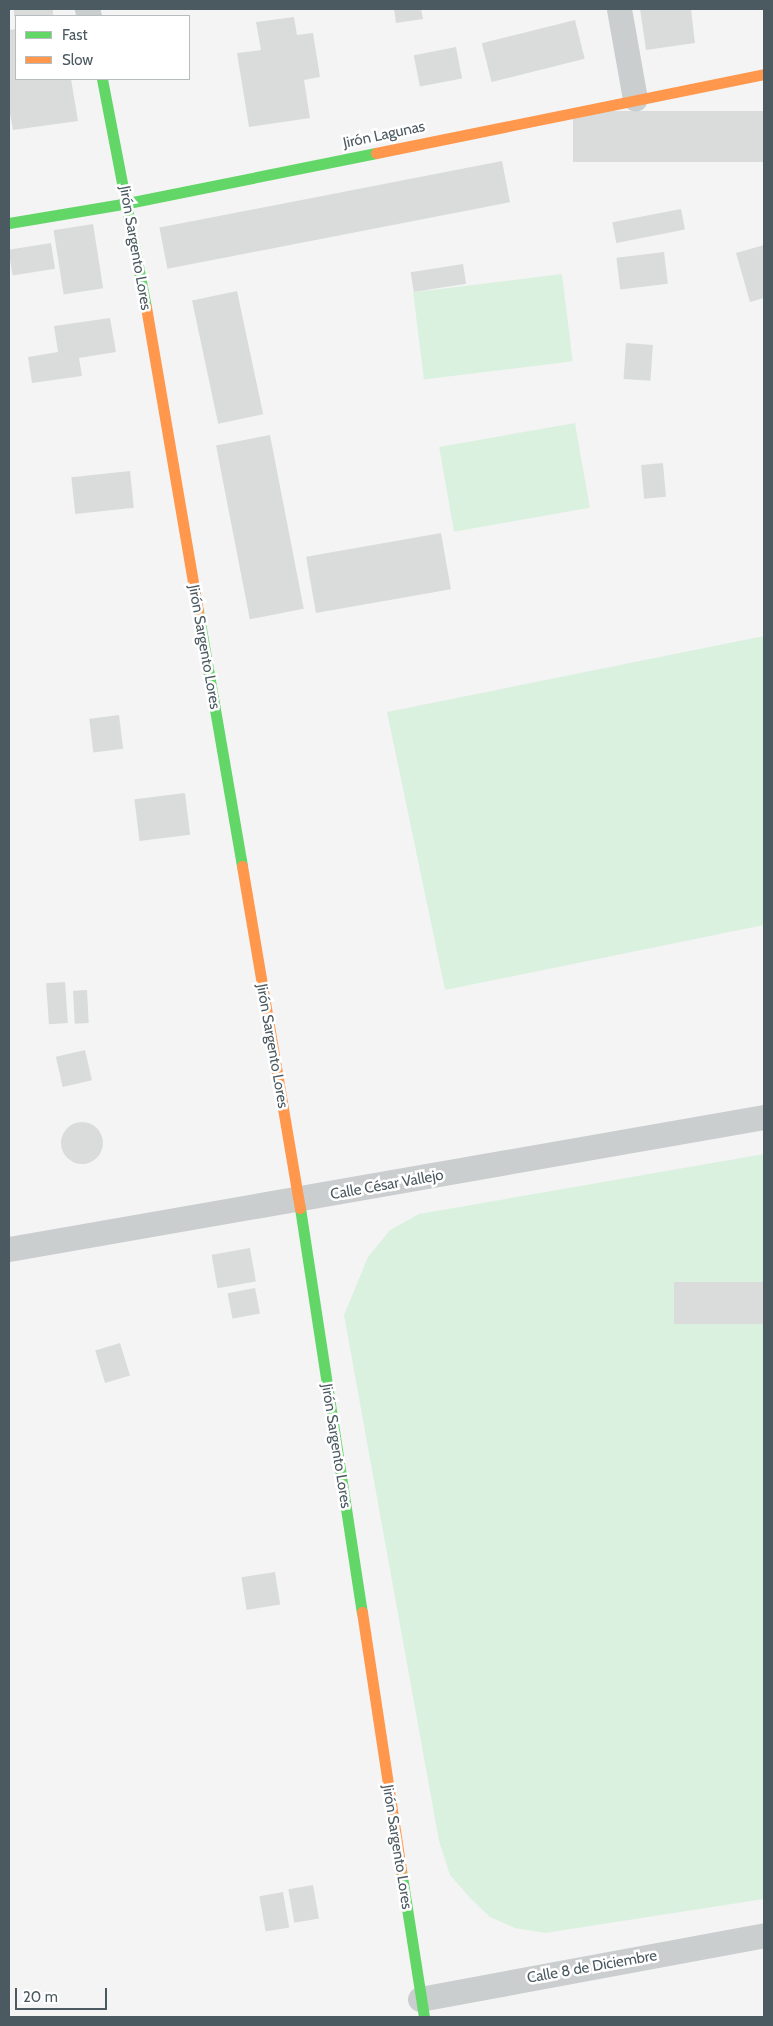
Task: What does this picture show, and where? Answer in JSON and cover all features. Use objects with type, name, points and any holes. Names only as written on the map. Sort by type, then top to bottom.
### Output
[{"type":"street","points":[[619,9],[635,99]]},
{"type":"street","name":"Jirón Lagunas","points":[[9,223],[128,203],[764,74]]},
{"type":"street","name":"Jirón Sargento Lores","points":[[102,80],[128,203],[299,1200],[422,2008]]},
{"type":"street","name":"Calle César Vallejo","points":[[9,1249],[299,1200],[764,1117]]},
{"type":"street","name":"Calle 8 de Diciembre","points":[[422,2008],[764,1936]]},
{"type":"green space","points":[[562,274],[573,361],[424,380],[413,292]]},
{"type":"green space","points":[[575,423],[590,508],[454,532],[439,447]]},
{"type":"green space","points":[[764,636],[764,925],[445,990],[387,712]]},
{"type":"green space","points":[[764,1154],[764,1899],[545,1933],[515,1928],[490,1917],[450,1875],[439,1841],[344,1315],[368,1257],[390,1230],[419,1214]]},
{"type":"building","points":[[14,9],[53,9],[53,15],[14,16]]},
{"type":"building","points":[[394,9],[421,9],[423,19],[396,23]]},
{"type":"building","points":[[640,9],[691,9],[695,43],[646,50]]},
{"type":"building","points":[[294,17],[297,35],[313,33],[320,77],[304,80],[310,118],[249,127],[237,53],[261,50],[256,22]]},
{"type":"building","points":[[575,20],[585,59],[492,82],[482,43]]},
{"type":"building","points":[[15,29],[15,80],[71,80],[78,121],[13,130],[9,109],[9,30]]},
{"type":"building","points":[[456,47],[462,78],[420,87],[414,55]]},
{"type":"building","points":[[573,111],[764,111],[764,162],[573,162]]},
{"type":"building","points":[[502,161],[510,202],[167,269],[159,228]]},
{"type":"building","points":[[681,209],[685,230],[616,243],[612,222]]},
{"type":"building","points":[[93,224],[103,288],[64,294],[53,230]]},
{"type":"building","points":[[51,243],[55,269],[13,275],[9,250]]},
{"type":"building","points":[[764,245],[764,298],[750,302],[736,253]]},
{"type":"building","points":[[664,252],[668,284],[620,290],[616,258]]},
{"type":"building","points":[[463,264],[466,284],[414,292],[411,272]]},
{"type":"building","points":[[237,291],[263,414],[218,424],[192,301]]},
{"type":"building","points":[[110,318],[116,352],[79,358],[82,376],[32,383],[28,357],[58,352],[54,326]]},
{"type":"building","points":[[626,343],[653,345],[650,381],[623,379]]},
{"type":"building","points":[[270,435],[304,609],[250,619],[216,445]]},
{"type":"building","points":[[663,463],[666,497],[644,499],[641,465]]},
{"type":"building","points":[[130,471],[134,508],[75,514],[71,477]]},
{"type":"building","points":[[441,533],[451,589],[316,613],[306,557]]},
{"type":"building","points":[[119,715],[123,749],[93,752],[89,719]]},
{"type":"building","points":[[185,793],[190,835],[139,841],[134,799]]},
{"type":"building","points":[[65,982],[68,1023],[49,1024],[46,983]]},
{"type":"building","points":[[87,990],[89,1023],[75,1024],[73,991]]},
{"type":"building","points":[[85,1050],[92,1080],[63,1087],[56,1057]]},
{"type":"building","points":[[78,1122],[86,1122],[97,1128],[103,1143],[97,1158],[86,1164],[78,1164],[67,1158],[61,1147],[61,1139],[67,1128]]},
{"type":"building","points":[[250,1248],[256,1281],[217,1288],[212,1255]]},
{"type":"building","points":[[674,1282],[764,1282],[764,1324],[674,1324]]},
{"type":"building","points":[[255,1288],[260,1314],[232,1319],[228,1293]]},
{"type":"building","points":[[120,1343],[130,1376],[105,1383],[95,1351]]},
{"type":"building","points":[[275,1572],[280,1605],[247,1610],[241,1577]]},
{"type":"building","points":[[313,1885],[319,1918],[294,1923],[288,1889]]},
{"type":"building","points":[[283,1892],[289,1927],[266,1932],[259,1896]]},
{"type":"traffic: fast","points":[[102,80],[146,307]]},
{"type":"traffic: fast","points":[[9,223],[128,203],[376,153]]},
{"type":"traffic: fast","points":[[198,611],[242,866]]},
{"type":"traffic: fast","points":[[300,1208],[362,1612]]},
{"type":"traffic: fast","points":[[401,1870],[424,2017]]},
{"type":"traffic: slow","points":[[376,153],[764,74]]},
{"type":"traffic: slow","points":[[146,307],[198,611]]},
{"type":"traffic: slow","points":[[242,866],[300,1208]]},
{"type":"traffic: slow","points":[[362,1612],[401,1870]]}]
